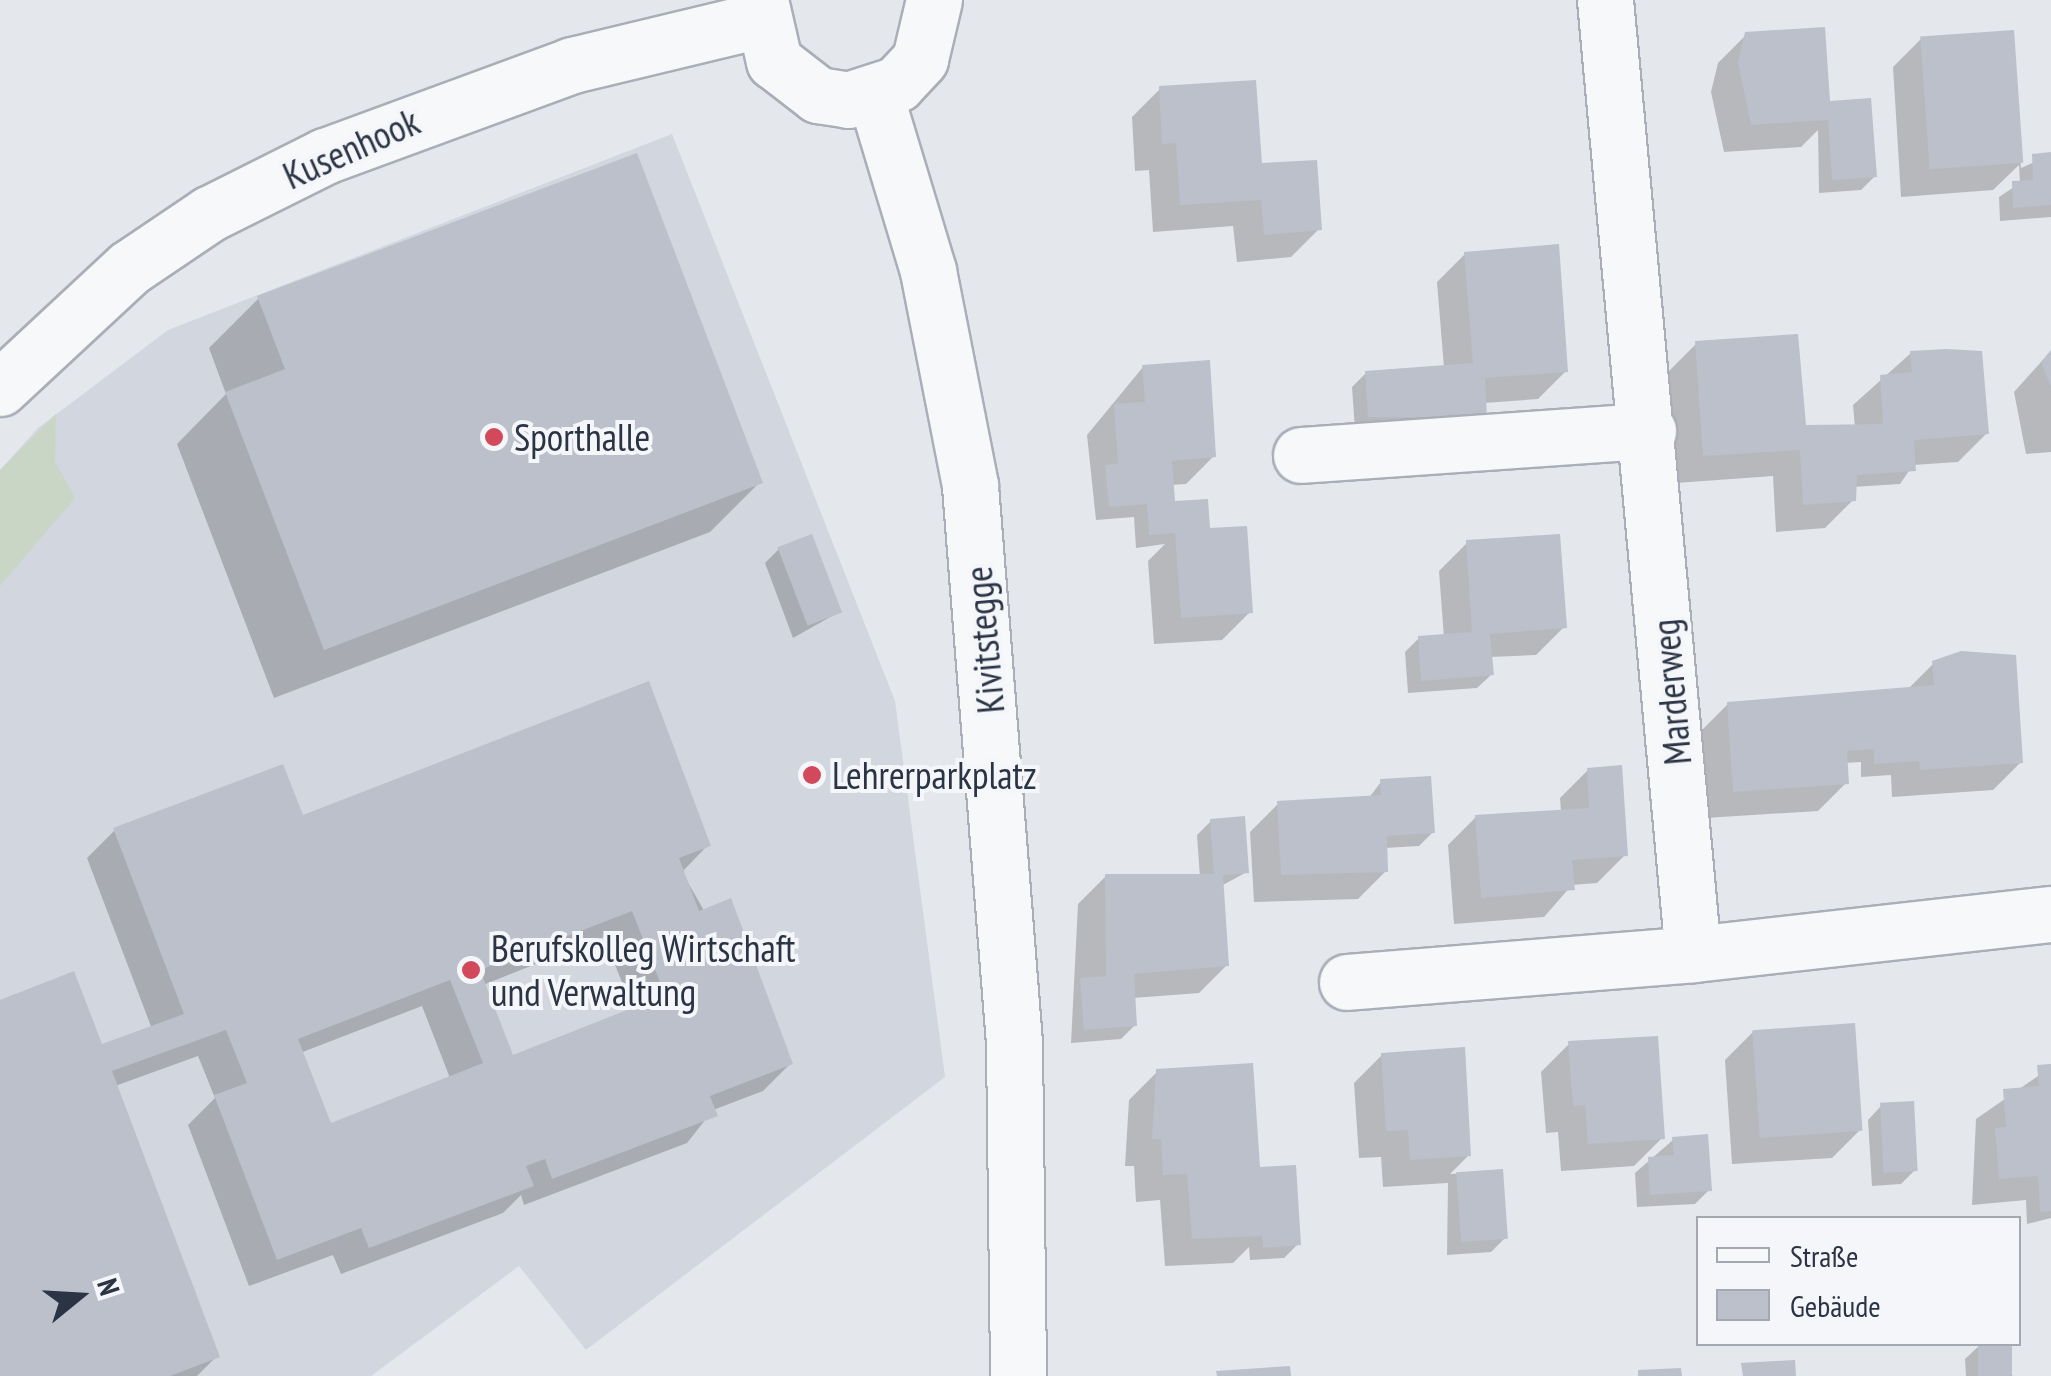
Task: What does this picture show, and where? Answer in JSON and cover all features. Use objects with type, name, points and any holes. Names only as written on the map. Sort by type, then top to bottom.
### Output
[{"type":"street","points":[[760,10],[792,80],[818,95],[875,95],[920,59],[934,0],[942,0]]},
{"type":"street","name":"Marderweg","points":[[1605,0],[1694,954]]},
{"type":"street","name":"Kusenhook","points":[[0,388],[129,268],[209,214],[325,156],[572,66],[760,10]]},
{"type":"street","name":"Kivitstegge","points":[[875,95],[928,272],[970,486],[1014,1043],[1018,1376]]},
{"type":"street","points":[[1301,455],[1648,431]]},
{"type":"street","points":[[1347,982],[1694,954],[2051,914]]},
{"type":"shaded area","points":[[672,134],[895,701],[945,1077],[586,1350],[519,1266],[371,1376],[0,1376],[0,470],[38,428],[168,330]]},
{"type":"green space","points":[[56,414],[55,462],[75,498],[0,586],[0,470]]},
{"type":"building","points":[[1825,27],[1830,101],[1871,98],[1877,177],[1832,180],[1828,120],[1751,125],[1738,63],[1745,32]]},
{"type":"building","points":[[2014,30],[2023,163],[1930,169],[1920,37]]},
{"type":"building","points":[[1256,80],[1262,163],[1317,160],[1322,230],[1264,235],[1261,200],[1180,205],[1176,143],[1162,144],[1159,86]]},
{"type":"building","points":[[2051,152],[2051,205],[2013,208],[2012,181],[2033,180],[2032,154]]},
{"type":"building","name":"Sporthalle","points":[[637,153],[763,483],[324,650],[225,392],[285,369],[257,296]]},
{"type":"building","points":[[1559,244],[1568,372],[1485,378],[1487,418],[1368,417],[1365,371],[1473,363],[1464,252]]},
{"type":"building","points":[[1798,334],[1806,425],[1883,424],[1880,375],[1912,372],[1910,351],[1946,349],[1982,351],[1989,434],[1914,440],[1916,471],[1857,475],[1856,501],[1803,505],[1800,450],[1703,456],[1695,341]]},
{"type":"building","points":[[2051,350],[2051,387],[2041,362]]},
{"type":"building","points":[[1210,360],[1216,457],[1172,461],[1175,501],[1208,499],[1210,528],[1247,526],[1253,613],[1181,618],[1175,533],[1149,535],[1147,504],[1109,507],[1105,465],[1118,464],[1114,404],[1145,402],[1142,365]]},
{"type":"building","points":[[812,534],[842,612],[808,626],[777,547]]},
{"type":"building","points":[[1560,534],[1567,628],[1490,634],[1494,675],[1421,681],[1418,636],[1472,632],[1466,540]]},
{"type":"building","points":[[1961,651],[2016,655],[2023,763],[1920,770],[1919,761],[1874,764],[1874,749],[1847,751],[1849,784],[1733,792],[1727,702],[1934,685],[1932,661]]},
{"type":"building","name":"Berufskolleg Wirtschaft und Verwaltung","points":[[649,681],[711,846],[679,858],[699,911],[731,898],[793,1064],[710,1096],[718,1116],[552,1179],[545,1159],[526,1166],[534,1186],[369,1248],[361,1228],[277,1260],[214,1095],[247,1083],[226,1030],[112,1071],[220,1357],[170,1376],[0,1376],[0,1000],[74,971],[102,1044],[184,1014],[113,828],[283,764],[303,815]],"holes":[[[632,911],[665,995],[513,1055],[480,970]],[[450,980],[483,1063],[331,1123],[298,1039]]]},
{"type":"building","points":[[1622,765],[1628,856],[1572,860],[1575,890],[1481,898],[1475,815],[1589,808],[1587,768]]},
{"type":"building","points":[[1431,776],[1435,833],[1387,836],[1388,872],[1281,875],[1277,801],[1381,795],[1380,779]]},
{"type":"building","points":[[1245,816],[1249,873],[1223,875],[1229,966],[1134,974],[1137,1026],[1084,1030],[1080,978],[1106,976],[1105,874],[1214,874],[1210,819]]},
{"type":"building","points":[[1855,1023],[1863,1131],[1760,1138],[1752,1030]]},
{"type":"building","points":[[1658,1036],[1665,1139],[1588,1144],[1585,1105],[1573,1106],[1568,1041]]},
{"type":"building","points":[[1465,1047],[1471,1156],[1410,1160],[1408,1130],[1386,1131],[1381,1053]]},
{"type":"building","points":[[1253,1063],[1260,1167],[1296,1165],[1301,1245],[1263,1248],[1262,1236],[1192,1239],[1187,1174],[1163,1175],[1161,1139],[1152,1139],[1156,1069]]},
{"type":"building","points":[[2051,1064],[2051,1211],[2040,1212],[2038,1176],[1999,1179],[1995,1128],[2006,1127],[2003,1089],[2039,1086],[2037,1065]]},
{"type":"building","points":[[1914,1101],[1918,1171],[1884,1173],[1880,1103]]},
{"type":"building","points":[[1708,1134],[1712,1191],[1650,1195],[1648,1157],[1674,1155],[1672,1137]]},
{"type":"building","points":[[1503,1169],[1508,1239],[1461,1242],[1456,1172]]},
{"type":"building","points":[[1978,1346],[2012,1346],[2012,1376],[1978,1376]]},
{"type":"building","points":[[1795,1360],[1796,1376],[1743,1376],[1741,1363]]},
{"type":"building","points":[[1290,1366],[1291,1376],[1217,1376],[1216,1371]]},
{"type":"building","points":[[1681,1368],[1682,1376],[1638,1376],[1638,1370]]},
{"type":"place","name":"Sporthalle","points":[[494,437]]},
{"type":"place","name":"Lehrerparkplatz","points":[[812,775]]},
{"type":"place","name":"Berufskolleg Wirtschaft und Verwaltung","points":[[471,970]]}]
